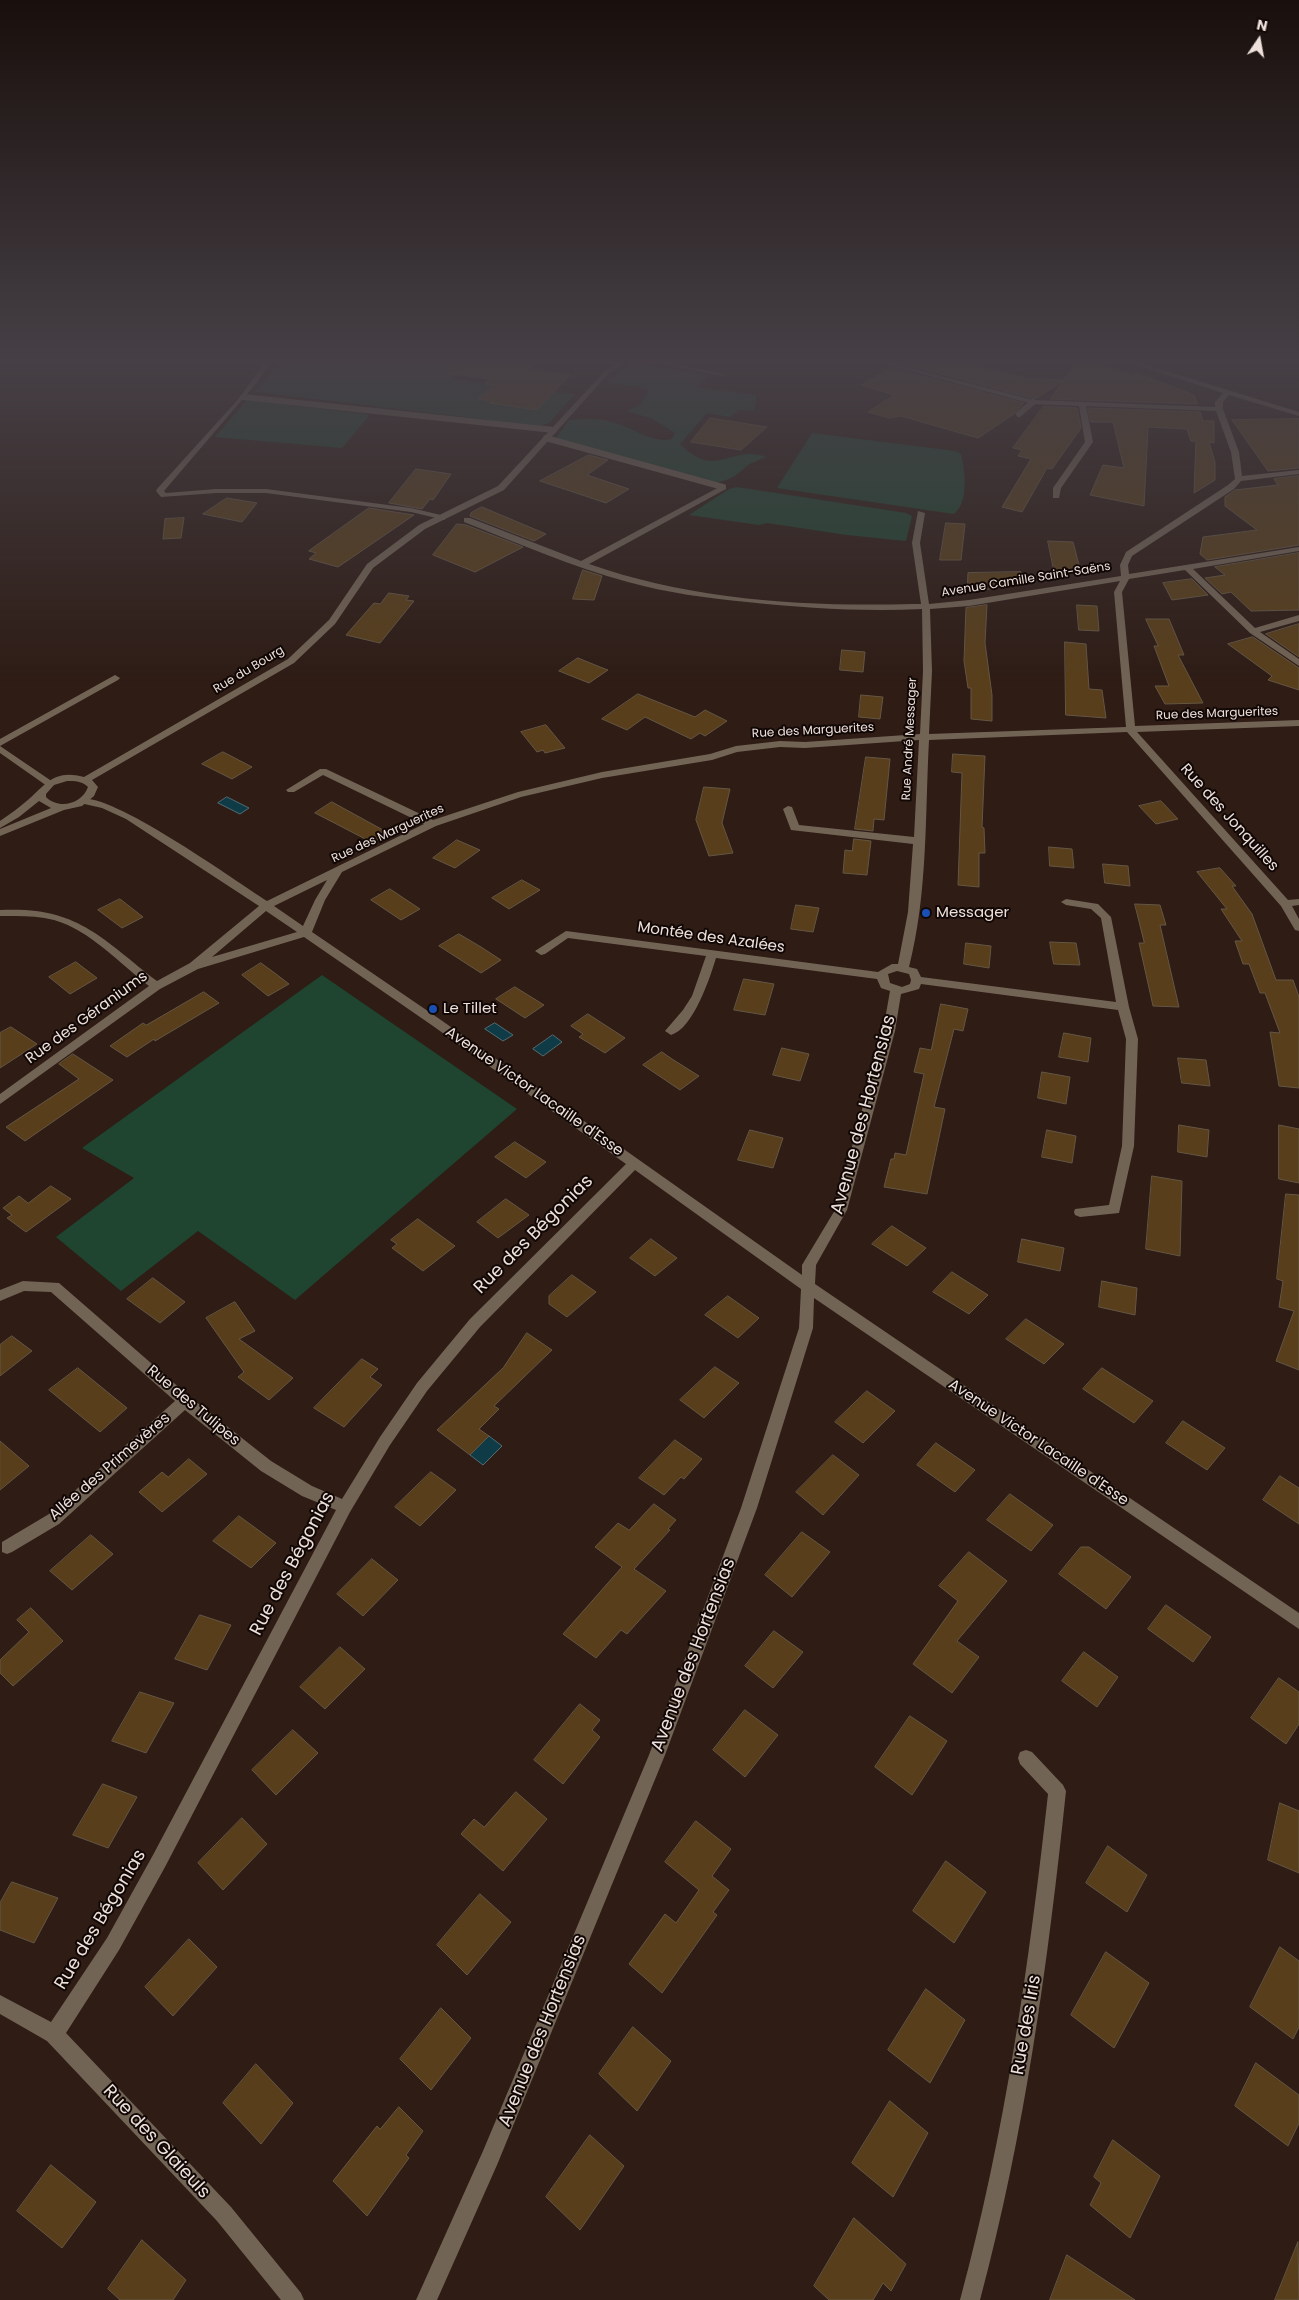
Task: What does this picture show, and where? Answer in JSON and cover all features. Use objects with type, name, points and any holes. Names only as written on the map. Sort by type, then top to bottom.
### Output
[{"type":"street","points":[[180,468],[160,491],[164,495],[237,490],[292,493],[411,510],[442,518]]},
{"type":"street","name":"Rue du Bourg","points":[[85,780],[291,661],[332,622],[370,566],[407,537],[501,488],[519,468]]},
{"type":"street","points":[[1056,496],[1057,488],[1071,468]]},
{"type":"street","points":[[1237,468],[1239,479]]},
{"type":"street","points":[[1131,730],[1118,592],[1126,577],[1123,570],[1124,561],[1129,554],[1231,487],[1239,479],[1299,472]]},
{"type":"street","points":[[581,565],[723,487]]},
{"type":"street","name":"Rue André Messager","points":[[903,968],[915,895],[928,651],[927,607],[915,548],[916,532],[921,513]]},
{"type":"street","name":"Avenue Camille Saint-Saëns","points":[[467,520],[581,565],[658,587],[703,595],[814,606],[927,607],[1000,599],[1299,549]]},
{"type":"street","points":[[1186,567],[1253,631],[1299,663]]},
{"type":"street","points":[[1098,582],[1118,592]]},
{"type":"street","points":[[1253,631],[1299,618]]},
{"type":"street","points":[[0,743],[115,678]]},
{"type":"street","name":"Rue des Marguerites","points":[[266,906],[432,824],[518,795],[602,775],[712,757],[736,749],[780,744],[805,745],[924,737],[1299,723]]},
{"type":"street","name":"Rue des Jonquilles","points":[[1131,730],[1286,904],[1299,928]]},
{"type":"street","points":[[0,749],[50,784]]},
{"type":"street","points":[[291,790],[323,770],[432,824]]},
{"type":"street","points":[[0,825],[41,794],[50,784],[68,778],[85,780],[93,787],[92,792],[84,801],[62,807],[0,833]]},
{"type":"street","points":[[41,794],[41,798],[48,805],[62,807]]},
{"type":"street","name":"Avenue Victor Lacaille d'Esse","points":[[84,801],[105,806],[130,817],[306,933],[635,1163],[806,1286],[1299,1622]]},
{"type":"street","points":[[788,809],[795,828],[918,841]]},
{"type":"street","points":[[306,933],[320,900],[338,871]]},
{"type":"street","points":[[1066,902],[1094,906],[1106,917],[1123,1007],[1132,1039],[1128,1146],[1114,1210],[1080,1212]]},
{"type":"street","points":[[1286,904],[1299,902]]},
{"type":"street","name":"Rue des Géraniums","points":[[194,966],[266,906]]},
{"type":"street","points":[[0,913],[32,913],[61,918],[78,927],[156,986]]},
{"type":"street","name":"Rue des Géraniums","points":[[0,1100],[156,986],[194,966],[306,933]]},
{"type":"street","name":"Montée des Azalées","points":[[541,951],[566,934],[882,976]]},
{"type":"street","points":[[671,1031],[689,1012],[700,994],[712,954]]},
{"type":"street","points":[[903,968],[913,972],[918,980],[911,989],[896,990],[885,985],[882,976],[889,969],[903,968]]},
{"type":"street","points":[[918,980],[1123,1007]]},
{"type":"street","name":"Avenue des Hortensias","points":[[426,2300],[490,2158],[664,1737],[752,1499],[806,1328],[806,1286],[809,1265],[840,1210],[889,1031],[896,990]]},
{"type":"street","name":"Rue des Bégonias","points":[[54,2034],[113,1944],[159,1861],[345,1507],[385,1441],[422,1387],[475,1323],[635,1163]]},
{"type":"street","points":[[777,1265],[796,1267],[809,1265]]},
{"type":"street","name":"Rue des Tulipes","points":[[0,1296],[23,1286],[54,1287],[185,1401],[266,1466],[307,1491],[345,1507]]},
{"type":"street","name":"Allée des Primevères","points":[[7,1547],[54,1519],[185,1401]]},
{"type":"street","name":"Rue des Iris","points":[[970,2300],[986,2246],[999,2186],[1038,1964],[1057,1791],[1026,1758]]},
{"type":"street","name":"Rue des Glaieuls","points":[[0,2004],[54,2034],[224,2214],[294,2300]]},
{"type":"lane","points":[[656,468],[723,487]]},
{"type":"green space","points":[[666,468],[745,468],[730,479],[716,482]]},
{"type":"green space","points":[[790,468],[964,468],[965,486],[962,502],[954,514],[777,488]]},
{"type":"green space","points":[[737,487],[906,513],[912,516],[906,541],[847,535],[767,523],[759,525],[689,515],[729,489]]},
{"type":"green space","points":[[322,975],[517,1109],[295,1300],[198,1231],[121,1291],[56,1237],[134,1178],[82,1148]]},
{"type":"water","points":[[227,797],[249,808],[240,814],[218,803]]},
{"type":"water","points":[[495,1023],[513,1035],[503,1041],[485,1029]]},
{"type":"water","points":[[553,1035],[562,1042],[543,1056],[533,1049]]},
{"type":"water","points":[[489,1436],[502,1446],[483,1465],[470,1455]]},
{"type":"building","points":[[564,468],[596,468],[587,475],[629,489],[606,503],[540,481]]},
{"type":"building","points":[[1025,468],[1047,468],[1022,512],[1002,507]]},
{"type":"building","points":[[1102,468],[1146,468],[1144,506],[1090,495]]},
{"type":"building","points":[[1195,468],[1215,468],[1215,480],[1194,493]]},
{"type":"building","points":[[1266,468],[1296,468],[1268,471]]},
{"type":"building","points":[[416,469],[451,474],[433,500],[430,499],[422,509],[389,503]]},
{"type":"building","points":[[1299,476],[1299,545],[1207,560],[1200,554],[1203,537],[1257,530],[1225,506],[1225,497],[1235,490],[1278,485],[1274,479]]},
{"type":"building","points":[[227,498],[257,503],[242,522],[203,514]]},
{"type":"building","points":[[482,507],[546,534],[534,541],[470,516],[471,513]]},
{"type":"building","points":[[369,508],[414,515],[338,567],[309,559],[316,553],[309,551]]},
{"type":"building","points":[[184,518],[181,538],[163,539],[165,519]]},
{"type":"building","points":[[946,523],[965,524],[961,560],[940,560]]},
{"type":"building","points":[[457,524],[466,525],[523,547],[475,572],[433,555]]},
{"type":"building","points":[[1048,541],[1073,542],[1079,565],[1056,579]]},
{"type":"building","points":[[1299,553],[1299,610],[1251,611],[1231,592],[1222,594],[1205,578],[1225,575],[1215,567]]},
{"type":"building","points":[[583,570],[602,576],[594,600],[573,599]]},
{"type":"building","points":[[1021,572],[1022,583],[967,593],[968,573]]},
{"type":"building","points":[[1192,579],[1208,595],[1172,600],[1163,583]]},
{"type":"building","points":[[389,593],[409,596],[406,600],[414,601],[380,643],[346,635],[374,603],[380,604]]},
{"type":"building","points":[[987,605],[985,643],[992,695],[992,721],[971,719],[971,688],[968,688],[964,661],[966,608]]},
{"type":"building","points":[[1077,605],[1097,606],[1099,631],[1079,630]]},
{"type":"building","points":[[1146,619],[1169,619],[1184,655],[1178,655],[1203,703],[1165,704],[1155,686],[1169,686],[1154,646],[1158,646]]},
{"type":"building","points":[[1299,624],[1299,657],[1266,634]]},
{"type":"building","points":[[1253,637],[1299,668],[1299,690],[1268,680],[1272,676],[1228,644]]},
{"type":"building","points":[[1065,642],[1086,644],[1089,689],[1102,690],[1106,718],[1066,715]]},
{"type":"building","points":[[842,650],[865,652],[863,672],[840,670]]},
{"type":"building","points":[[578,658],[608,670],[589,683],[559,671]]},
{"type":"building","points":[[638,694],[695,717],[705,710],[727,721],[705,736],[700,733],[691,739],[645,717],[627,730],[602,719]]},
{"type":"building","points":[[861,695],[883,697],[880,719],[859,717]]},
{"type":"building","points":[[546,725],[565,748],[545,753],[543,750],[537,752],[521,732]]},
{"type":"building","points":[[223,752],[252,767],[232,779],[202,764]]},
{"type":"building","points":[[953,754],[985,756],[982,827],[984,828],[985,853],[979,853],[979,887],[958,885],[962,773],[952,772]]},
{"type":"building","points":[[866,757],[890,759],[884,820],[874,819],[873,831],[855,829]]},
{"type":"building","points":[[704,787],[730,789],[722,823],[733,853],[709,856],[696,820]]},
{"type":"building","points":[[1161,801],[1178,819],[1156,824],[1139,806]]},
{"type":"building","points":[[332,802],[383,830],[375,844],[315,813]]},
{"type":"building","points":[[854,839],[871,841],[867,875],[843,873],[845,850],[852,851]]},
{"type":"building","points":[[457,840],[480,850],[455,868],[433,858]]},
{"type":"building","points":[[1049,847],[1072,849],[1074,868],[1050,866]]},
{"type":"building","points":[[1103,864],[1128,866],[1130,886],[1105,883]]},
{"type":"building","points":[[1220,868],[1236,886],[1232,886],[1252,914],[1276,980],[1293,980],[1299,997],[1299,1088],[1279,1086],[1270,1032],[1280,1033],[1265,993],[1260,993],[1249,964],[1243,964],[1235,941],[1242,941],[1221,909],[1227,909],[1197,872]]},
{"type":"building","points":[[522,880],[540,890],[509,909],[492,898]]},
{"type":"building","points":[[390,889],[420,909],[401,920],[371,900]]},
{"type":"building","points":[[120,899],[143,917],[122,928],[98,910]]},
{"type":"building","points":[[1135,904],[1160,905],[1166,925],[1160,925],[1179,1007],[1153,1006],[1139,943],[1144,943]]},
{"type":"building","points":[[796,905],[819,908],[813,932],[791,929]]},
{"type":"building","points":[[459,934],[501,960],[481,973],[439,946]]},
{"type":"building","points":[[1050,942],[1076,943],[1080,965],[1054,964]]},
{"type":"building","points":[[966,943],[991,946],[989,968],[964,964]]},
{"type":"building","points":[[76,962],[97,978],[70,994],[49,977]]},
{"type":"building","points":[[261,963],[289,984],[268,996],[242,975]]},
{"type":"building","points":[[744,979],[774,984],[765,1015],[734,1010]]},
{"type":"building","points":[[515,987],[544,1005],[525,1018],[496,999]]},
{"type":"building","points":[[204,992],[219,1003],[155,1041],[154,1039],[127,1057],[110,1046],[143,1023],[146,1025]]},
{"type":"building","points":[[941,1004],[968,1009],[963,1031],[954,1029],[934,1107],[945,1109],[927,1194],[884,1187],[891,1159],[894,1159],[895,1153],[906,1155],[924,1074],[914,1072],[920,1048],[931,1050]]},
{"type":"building","points":[[588,1014],[625,1038],[605,1053],[579,1037],[583,1034],[571,1026]]},
{"type":"building","points":[[11,1027],[37,1044],[0,1068],[0,1033]]},
{"type":"building","points":[[1064,1033],[1091,1038],[1088,1062],[1059,1057]]},
{"type":"building","points":[[782,1048],[809,1054],[800,1081],[773,1075]]},
{"type":"building","points":[[662,1052],[699,1076],[680,1090],[643,1065]]},
{"type":"building","points":[[73,1054],[113,1080],[25,1141],[6,1127],[79,1079],[59,1064]]},
{"type":"building","points":[[1178,1058],[1206,1060],[1210,1086],[1182,1083]]},
{"type":"building","points":[[1042,1072],[1070,1077],[1066,1104],[1038,1098]]},
{"type":"building","points":[[1179,1125],[1209,1130],[1207,1157],[1178,1152]]},
{"type":"building","points":[[1279,1125],[1299,1129],[1299,1183],[1279,1179]]},
{"type":"building","points":[[750,1130],[783,1138],[773,1168],[738,1160]]},
{"type":"building","points":[[1047,1130],[1076,1136],[1072,1163],[1042,1157]]},
{"type":"building","points":[[515,1142],[546,1162],[526,1178],[495,1157]]},
{"type":"building","points":[[1152,1176],[1182,1181],[1180,1256],[1146,1249]]},
{"type":"building","points":[[51,1186],[71,1199],[26,1232],[7,1218],[12,1215],[3,1208],[19,1196],[28,1203]]},
{"type":"building","points":[[1286,1194],[1299,1195],[1299,1370],[1276,1361],[1294,1311],[1279,1307],[1283,1281],[1277,1279]]},
{"type":"building","points":[[506,1199],[529,1215],[498,1238],[477,1222]]},
{"type":"building","points":[[418,1219],[455,1246],[423,1271],[392,1248],[397,1244],[391,1240]]},
{"type":"building","points":[[892,1226],[926,1248],[907,1266],[872,1244]]},
{"type":"building","points":[[651,1239],[677,1258],[655,1276],[630,1258]]},
{"type":"building","points":[[1022,1239],[1064,1248],[1060,1271],[1018,1262]]},
{"type":"building","points":[[952,1272],[988,1295],[969,1314],[933,1292]]},
{"type":"building","points":[[572,1275],[596,1292],[567,1317],[549,1304],[549,1296]]},
{"type":"building","points":[[153,1278],[185,1302],[160,1323],[127,1299]]},
{"type":"building","points":[[1102,1281],[1137,1288],[1135,1315],[1099,1307]]},
{"type":"building","points":[[728,1296],[759,1318],[738,1338],[705,1315]]},
{"type":"building","points":[[235,1302],[255,1331],[239,1339],[293,1378],[269,1400],[238,1377],[244,1372],[206,1318]]},
{"type":"building","points":[[1026,1319],[1064,1344],[1044,1364],[1006,1339]]},
{"type":"building","points":[[527,1333],[552,1350],[494,1406],[499,1409],[479,1429],[489,1436],[470,1455],[437,1430],[503,1368]]},
{"type":"building","points":[[12,1336],[32,1351],[0,1376],[0,1345]]},
{"type":"building","points":[[362,1359],[378,1369],[370,1377],[382,1385],[344,1427],[314,1408]]},
{"type":"building","points":[[715,1367],[739,1383],[704,1418],[680,1400]]},
{"type":"building","points":[[78,1368],[127,1408],[100,1432],[49,1390]]},
{"type":"building","points":[[1102,1368],[1153,1401],[1134,1423],[1083,1389]]},
{"type":"building","points":[[867,1391],[895,1411],[863,1443],[835,1422]]},
{"type":"building","points":[[1183,1421],[1225,1448],[1207,1470],[1166,1443]]},
{"type":"building","points":[[675,1440],[702,1459],[684,1479],[681,1477],[664,1495],[639,1478]]},
{"type":"building","points":[[0,1441],[29,1466],[0,1490]]},
{"type":"building","points":[[936,1443],[975,1470],[955,1492],[917,1465]]},
{"type":"building","points":[[833,1455],[859,1475],[823,1515],[796,1492]]},
{"type":"building","points":[[189,1459],[207,1474],[162,1512],[139,1492],[162,1472],[168,1477]]},
{"type":"building","points":[[431,1472],[456,1490],[420,1526],[395,1507]]},
{"type":"building","points":[[1280,1476],[1299,1488],[1299,1524],[1263,1500]]},
{"type":"building","points":[[1010,1494],[1053,1525],[1031,1551],[987,1520]]},
{"type":"building","points":[[654,1504],[676,1520],[668,1529],[670,1530],[634,1569],[666,1591],[627,1634],[621,1630],[596,1658],[563,1634],[622,1567],[595,1547],[618,1523],[629,1530]]},
{"type":"building","points":[[239,1516],[276,1543],[251,1568],[213,1541]]},
{"type":"building","points":[[802,1532],[830,1552],[792,1597],[765,1575]]},
{"type":"building","points":[[91,1535],[113,1554],[72,1590],[50,1571]]},
{"type":"building","points":[[1081,1547],[1089,1547],[1131,1577],[1106,1609],[1059,1574]]},
{"type":"building","points":[[969,1552],[1007,1581],[957,1641],[979,1657],[952,1693],[913,1664],[958,1601],[939,1586]]},
{"type":"building","points":[[372,1559],[398,1580],[363,1616],[337,1594]]},
{"type":"building","points":[[1166,1605],[1211,1637],[1193,1662],[1148,1629]]},
{"type":"building","points":[[31,1608],[63,1641],[13,1686],[0,1673],[0,1660],[29,1632],[17,1620]]},
{"type":"building","points":[[200,1615],[231,1625],[207,1670],[175,1659]]},
{"type":"building","points":[[774,1631],[803,1652],[773,1688],[745,1666]]},
{"type":"building","points":[[340,1647],[365,1669],[325,1709],[300,1687]]},
{"type":"building","points":[[1084,1652],[1118,1677],[1097,1707],[1062,1681]]},
{"type":"building","points":[[1279,1678],[1299,1692],[1299,1724],[1286,1744],[1251,1718]]},
{"type":"building","points":[[140,1692],[174,1703],[146,1753],[112,1741]]},
{"type":"building","points":[[580,1704],[600,1720],[592,1730],[600,1737],[563,1784],[534,1760]]},
{"type":"building","points":[[745,1710],[778,1735],[745,1777],[713,1750]]},
{"type":"building","points":[[910,1716],[947,1741],[912,1795],[875,1767]]},
{"type":"building","points":[[293,1730],[318,1753],[276,1795],[252,1770]]},
{"type":"building","points":[[103,1784],[137,1797],[108,1848],[73,1835]]},
{"type":"building","points":[[516,1792],[547,1819],[503,1871],[461,1834],[474,1819],[484,1827]]},
{"type":"building","points":[[1280,1803],[1299,1811],[1299,1873],[1268,1860]]},
{"type":"building","points":[[242,1818],[267,1844],[223,1890],[198,1863]]},
{"type":"building","points":[[696,1821],[731,1849],[712,1876],[729,1890],[713,1912],[717,1915],[662,1993],[629,1964],[665,1914],[676,1923],[699,1890],[665,1862]]},
{"type":"building","points":[[1108,1846],[1147,1875],[1127,1912],[1086,1883]]},
{"type":"building","points":[[946,1861],[986,1892],[954,1943],[913,1911]]},
{"type":"building","points":[[12,1882],[58,1898],[34,1943],[0,1930],[0,1903]]},
{"type":"building","points":[[480,1894],[511,1922],[467,1975],[437,1945]]},
{"type":"building","points":[[189,1939],[217,1967],[173,2016],[145,1987]]},
{"type":"building","points":[[1280,1947],[1299,1961],[1299,2027],[1293,2039],[1250,2007]]},
{"type":"building","points":[[1106,1952],[1149,1983],[1114,2048],[1071,2015]]},
{"type":"building","points":[[926,1989],[965,2020],[930,2083],[888,2050]]},
{"type":"building","points":[[441,2008],[471,2038],[431,2090],[400,2059]]},
{"type":"building","points":[[633,2027],[671,2061],[637,2111],[599,2074]]},
{"type":"building","points":[[1256,2063],[1299,2095],[1299,2123],[1288,2146],[1235,2106]]},
{"type":"building","points":[[256,2064],[293,2103],[261,2144],[223,2103]]},
{"type":"building","points":[[890,2101],[928,2133],[893,2197],[852,2163]]},
{"type":"building","points":[[399,2107],[423,2131],[406,2155],[409,2158],[367,2216],[333,2181],[377,2126],[380,2129]]},
{"type":"building","points":[[590,2135],[624,2166],[580,2230],[546,2197]]},
{"type":"building","points":[[1113,2140],[1160,2176],[1130,2238],[1090,2205],[1101,2183],[1094,2177]]},
{"type":"building","points":[[51,2165],[96,2202],[62,2248],[17,2211]]},
{"type":"building","points":[[854,2218],[906,2264],[891,2291],[883,2283],[873,2300],[829,2300],[814,2286]]},
{"type":"building","points":[[142,2240],[186,2280],[173,2300],[120,2300],[108,2289]]},
{"type":"building","points":[[1298,2242],[1299,2300],[1275,2300]]},
{"type":"building","points":[[1067,2255],[1135,2300],[1050,2300]]},
{"type":"place","name":"Messager","points":[[926,913]]},
{"type":"place","name":"Le Tillet","points":[[433,1009]]}]
